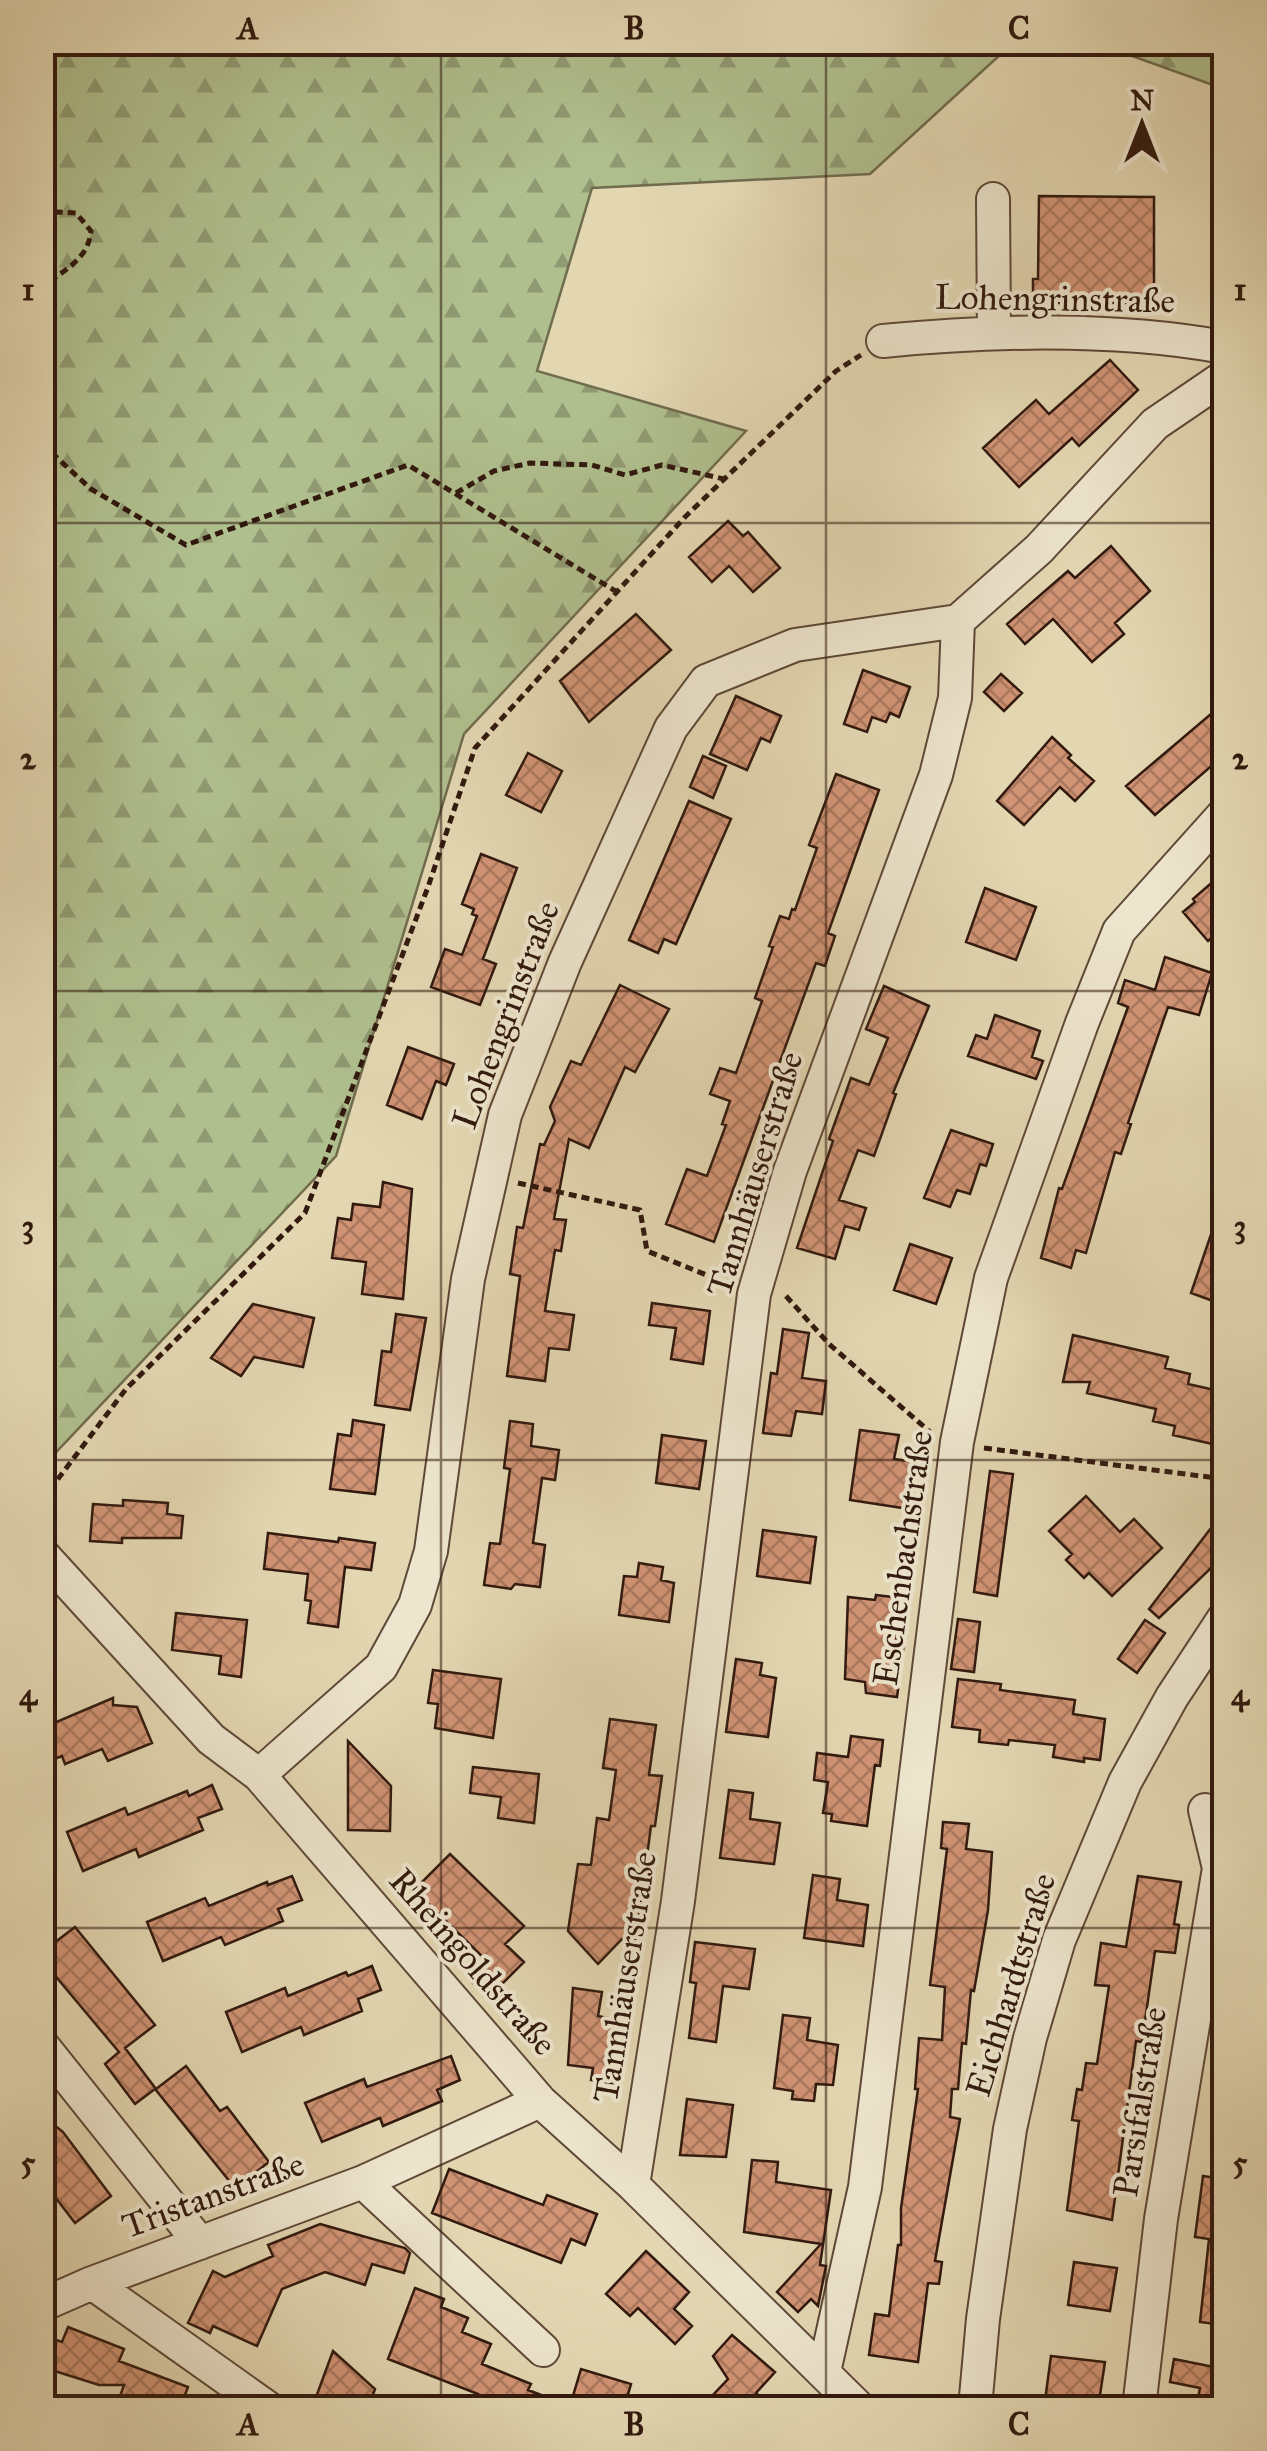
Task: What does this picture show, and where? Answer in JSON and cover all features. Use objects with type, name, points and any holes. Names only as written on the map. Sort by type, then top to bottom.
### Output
[{"type":"street","points":[[994,199],[994,334]]},
{"type":"street","name":"Lohengrinstraße","points":[[884,341],[962,333],[1162,336],[1224,347]]},
{"type":"street","points":[[958,622],[1039,549],[1154,424],[1224,376]]},
{"type":"street","name":"Lohengrinstraße","points":[[259,1775],[381,1666],[415,1604],[431,1551],[468,1279],[504,1115],[565,962],[671,728],[706,681],[794,646],[958,622]]},
{"type":"street","name":"Tannhäuserstraße","points":[[632,2185],[678,1901],[754,1294],[790,1171],[936,775],[955,698],[958,622]]},
{"type":"street","name":"Eschenbachstraße","points":[[824,2372],[865,2187],[957,1442],[991,1278],[1082,1022],[1119,931],[1224,814]]},
{"type":"street","name":"Rheingoldstraße","points":[[42,1554],[211,1739],[259,1775],[540,2101],[632,2185],[859,2408]]},
{"type":"street","name":"Eichhardtstraße","points":[[975,2408],[1010,2128],[1030,2038],[1060,1940],[1125,1782],[1172,1696],[1224,1618]]},
{"type":"street","name":"Parsifalstraße","points":[[1139,2408],[1161,2219],[1219,1868],[1204,1810]]},
{"type":"street","points":[[42,2045],[200,2243]]},
{"type":"street","name":"Tristanstraße","points":[[42,2305],[363,2182],[540,2101]]},
{"type":"street","points":[[363,2182],[543,2350]]},
{"type":"street","name":"Tristanstraße","points":[[92,2283],[268,2408]]},
{"type":"path","points":[[42,215],[76,214],[91,231],[90,246],[78,262],[42,287]]},
{"type":"path","points":[[42,1500],[126,1389],[305,1214],[428,887],[475,748],[724,479],[836,370],[884,341]]},
{"type":"path","points":[[42,444],[91,489],[186,545],[408,465],[617,592]]},
{"type":"path","points":[[456,494],[494,472],[530,464],[592,465],[626,475],[662,465],[724,479]]},
{"type":"path","points":[[491,1176],[640,1210],[647,1251],[754,1294]]},
{"type":"green space","points":[[43,42],[1013,43],[870,174],[592,188],[537,371],[746,431],[464,734],[336,1156],[43,1466]]},
{"type":"green space","points":[[1096,43],[1224,43],[1224,89]]},
{"type":"building","points":[[1039,196],[1154,197],[1154,303],[1033,303],[1033,279],[1038,279]]},
{"type":"building","points":[[1110,360],[1138,390],[1079,446],[1072,438],[1019,487],[983,448],[1036,400],[1049,414]]},
{"type":"building","points":[[728,521],[743,536],[748,532],[780,568],[753,592],[729,566],[712,582],[689,557]]},
{"type":"building","points":[[1111,546],[1150,591],[1115,623],[1124,634],[1092,662],[1053,619],[1025,644],[1007,624],[1068,571],[1075,578]]},
{"type":"building","points":[[636,614],[671,650],[589,722],[560,681]]},
{"type":"building","points":[[863,670],[910,687],[899,717],[890,713],[886,722],[872,717],[867,732],[844,724]]},
{"type":"building","points":[[1001,674],[1022,693],[1004,711],[984,692]]},
{"type":"building","points":[[736,696],[781,716],[770,742],[761,738],[747,770],[710,754]]},
{"type":"building","points":[[1224,703],[1224,755],[1155,815],[1126,786]]},
{"type":"building","points":[[1052,737],[1094,781],[1075,801],[1060,787],[1024,825],[997,801]]},
{"type":"building","points":[[528,753],[562,771],[541,812],[506,795]]},
{"type":"building","points":[[703,756],[726,766],[713,798],[690,787]]},
{"type":"building","points":[[836,774],[879,790],[828,933],[835,936],[825,966],[816,963],[714,1242],[666,1224],[687,1169],[707,1176],[726,1125],[722,1124],[730,1101],[710,1094],[720,1068],[736,1073],[762,1001],[755,998],[773,947],[769,946],[780,916],[789,919],[792,909],[795,910],[817,848],[809,845]]},
{"type":"building","points":[[689,801],[731,819],[676,944],[664,939],[658,953],[629,940]]},
{"type":"building","points":[[481,854],[517,868],[483,959],[496,964],[480,1005],[431,987],[445,949],[462,955],[477,916],[472,914],[474,909],[462,904]]},
{"type":"building","points":[[1224,872],[1224,927],[1208,941],[1183,912]]},
{"type":"building","points":[[985,888],[1036,907],[1016,960],[966,942]]},
{"type":"building","points":[[1165,957],[1212,973],[1199,1015],[1168,1007],[1121,1154],[1115,1152],[1086,1253],[1076,1250],[1071,1268],[1041,1258],[1059,1188],[1062,1189],[1128,1007],[1118,1003],[1125,980],[1155,990]]},
{"type":"building","points":[[620,985],[669,1009],[635,1072],[625,1067],[589,1148],[569,1139],[554,1219],[566,1220],[561,1251],[555,1250],[545,1311],[574,1315],[569,1350],[549,1348],[545,1381],[507,1376],[520,1276],[510,1274],[517,1227],[523,1228],[540,1144],[544,1145],[555,1121],[550,1107],[571,1061],[581,1065]]},
{"type":"building","points":[[884,986],[929,1006],[893,1093],[896,1094],[874,1156],[858,1150],[839,1200],[866,1208],[859,1230],[845,1226],[835,1259],[797,1248],[851,1078],[869,1085],[888,1038],[866,1029]]},
{"type":"building","points":[[995,1015],[1040,1031],[1032,1057],[1043,1061],[1036,1079],[968,1056],[976,1035],[987,1039]]},
{"type":"building","points":[[408,1047],[454,1064],[446,1085],[436,1081],[422,1119],[387,1105]]},
{"type":"building","points":[[951,1130],[993,1144],[986,1166],[980,1164],[970,1194],[957,1190],[950,1207],[924,1198]]},
{"type":"building","points":[[383,1182],[412,1189],[403,1299],[362,1294],[366,1262],[332,1258],[338,1218],[351,1220],[353,1204],[380,1207]]},
{"type":"building","points":[[1221,1205],[1224,1301],[1217,1298],[1216,1302],[1191,1293]]},
{"type":"building","points":[[910,1244],[952,1258],[936,1304],[894,1290]]},
{"type":"building","points":[[652,1303],[710,1311],[703,1364],[671,1359],[676,1328],[649,1325]]},
{"type":"building","points":[[253,1304],[314,1318],[303,1367],[254,1357],[241,1376],[211,1358]]},
{"type":"building","points":[[396,1314],[426,1318],[410,1410],[375,1405],[382,1351],[391,1352]]},
{"type":"building","points":[[783,1329],[809,1333],[802,1378],[826,1381],[822,1414],[796,1411],[791,1436],[763,1433],[771,1373],[777,1374]]},
{"type":"building","points":[[1073,1335],[1168,1357],[1165,1368],[1190,1374],[1188,1384],[1224,1392],[1221,1446],[1173,1435],[1175,1426],[1153,1421],[1156,1409],[1087,1393],[1090,1382],[1063,1382]]},
{"type":"building","points":[[353,1420],[384,1425],[375,1494],[330,1489],[338,1434],[351,1436]]},
{"type":"building","points":[[510,1421],[533,1424],[531,1446],[559,1450],[555,1480],[542,1478],[533,1543],[545,1545],[540,1587],[515,1584],[511,1589],[484,1585],[490,1543],[500,1544],[510,1469],[504,1468]]},
{"type":"building","points":[[860,1430],[899,1435],[894,1459],[915,1462],[909,1509],[850,1500]]},
{"type":"building","points":[[662,1435],[706,1441],[699,1489],[656,1483]]},
{"type":"building","points":[[990,1471],[1013,1474],[997,1596],[974,1592]]},
{"type":"building","points":[[1086,1496],[1120,1532],[1134,1519],[1162,1548],[1112,1596],[1089,1573],[1084,1578],[1066,1560],[1072,1554],[1049,1531]]},
{"type":"building","points":[[123,1500],[168,1503],[167,1514],[183,1516],[181,1538],[122,1538],[122,1543],[90,1541],[93,1504],[123,1506]]},
{"type":"building","points":[[1224,1511],[1224,1550],[1159,1618],[1149,1609]]},
{"type":"building","points":[[763,1530],[816,1537],[810,1583],[757,1576]]},
{"type":"building","points":[[268,1533],[375,1543],[371,1570],[345,1567],[338,1627],[308,1623],[308,1574],[264,1569]]},
{"type":"building","points":[[639,1563],[663,1567],[661,1580],[674,1583],[669,1622],[619,1615],[624,1576],[637,1577]]},
{"type":"building","points":[[876,1595],[901,1598],[896,1642],[904,1643],[897,1697],[866,1693],[865,1682],[845,1679],[848,1597],[875,1600]]},
{"type":"building","points":[[176,1613],[247,1620],[241,1677],[219,1674],[221,1656],[172,1650]]},
{"type":"building","points":[[958,1619],[980,1622],[974,1672],[951,1669]]},
{"type":"building","points":[[1145,1620],[1165,1633],[1137,1673],[1118,1659]]},
{"type":"building","points":[[736,1659],[762,1663],[760,1675],[776,1678],[768,1737],[726,1732]]},
{"type":"building","points":[[433,1670],[501,1679],[493,1738],[435,1728],[438,1704],[428,1703]]},
{"type":"building","points":[[958,1679],[1001,1684],[1000,1690],[1075,1700],[1073,1714],[1105,1719],[1100,1760],[1084,1758],[1084,1762],[1053,1757],[1055,1745],[1009,1740],[1008,1745],[979,1742],[980,1730],[952,1727]]},
{"type":"building","points":[[113,1698],[113,1705],[137,1707],[152,1743],[108,1761],[102,1749],[65,1764],[62,1756],[42,1764],[42,1728]]},
{"type":"building","points":[[610,1719],[656,1725],[649,1775],[662,1776],[636,1939],[624,1937],[598,1964],[568,1931],[578,1864],[591,1865],[597,1818],[609,1820],[616,1770],[603,1768]]},
{"type":"building","points":[[851,1736],[883,1740],[880,1766],[875,1765],[867,1826],[831,1821],[832,1814],[823,1813],[828,1782],[814,1780],[817,1753],[848,1757]]},
{"type":"building","points":[[348,1741],[391,1786],[390,1831],[348,1830]]},
{"type":"building","points":[[473,1767],[539,1774],[534,1823],[498,1818],[501,1797],[470,1793]]},
{"type":"building","points":[[212,1785],[222,1809],[198,1818],[203,1830],[139,1857],[136,1849],[83,1871],[67,1832],[125,1808],[128,1815]]},
{"type":"building","points":[[729,1790],[753,1793],[750,1819],[780,1823],[774,1864],[720,1858]]},
{"type":"building","points":[[943,1822],[969,1824],[966,1849],[992,1852],[988,1910],[974,1991],[971,1990],[966,2044],[962,2043],[958,2089],[952,2089],[950,2117],[960,2119],[935,2261],[942,2262],[939,2284],[928,2283],[918,2362],[869,2355],[875,2314],[889,2316],[901,2245],[901,2208],[918,2089],[919,2038],[942,2040],[945,1987],[930,1985],[947,1849],[941,1848]]},
{"type":"building","points":[[450,1854],[524,1926],[505,1944],[524,1962],[488,1998],[470,1980],[488,1962],[414,1890]]},
{"type":"building","points":[[813,1875],[840,1879],[837,1900],[868,1905],[863,1946],[804,1938]]},
{"type":"building","points":[[292,1876],[302,1900],[278,1909],[283,1921],[225,1945],[221,1937],[163,1961],[147,1922],[205,1898],[209,1906]]},
{"type":"building","points":[[1138,1876],[1181,1882],[1174,1924],[1179,1925],[1175,1953],[1155,1951],[1142,2042],[1136,2041],[1112,2220],[1067,2210],[1079,2121],[1072,2120],[1086,2063],[1097,2064],[1109,1986],[1095,1985],[1101,1943],[1126,1947]]},
{"type":"building","points":[[75,1927],[155,2025],[125,2048],[156,2089],[186,2066],[220,2111],[227,2107],[269,2162],[235,2188],[155,2089],[135,2104],[105,2064],[119,2052],[42,1960],[42,1952]]},
{"type":"building","points":[[695,1942],[755,1949],[749,1989],[723,1986],[716,2042],[689,2038],[696,1983],[690,1982]]},
{"type":"building","points":[[372,1966],[381,1990],[358,1999],[362,2011],[304,2035],[301,2027],[242,2052],[226,2012],[285,1988],[288,1996],[346,1972],[348,1976]]},
{"type":"building","points":[[573,1988],[602,1992],[598,2016],[617,2020],[613,2049],[625,2051],[620,2084],[591,2080],[593,2068],[568,2065]]},
{"type":"building","points":[[783,2015],[810,2018],[807,2040],[838,2045],[833,2085],[816,2084],[814,2101],[792,2099],[793,2091],[774,2088]]},
{"type":"building","points":[[451,2056],[460,2080],[437,2090],[442,2101],[383,2126],[380,2118],[322,2142],[305,2103],[364,2079],[367,2087]]},
{"type":"building","points":[[687,2099],[733,2105],[726,2157],[680,2155]]},
{"type":"building","points":[[42,2115],[63,2132],[111,2196],[75,2223],[42,2180]]},
{"type":"building","points":[[752,2160],[778,2162],[776,2182],[831,2190],[820,2265],[826,2266],[818,2306],[811,2299],[798,2312],[777,2292],[821,2244],[744,2232]]},
{"type":"building","points":[[449,2169],[543,2205],[547,2195],[597,2214],[585,2245],[571,2239],[561,2263],[432,2213]]},
{"type":"building","points":[[1203,2176],[1224,2179],[1224,2325],[1200,2322],[1209,2239],[1195,2237]]},
{"type":"building","points":[[320,2224],[405,2248],[410,2253],[404,2273],[372,2264],[365,2285],[325,2272],[282,2289],[257,2346],[213,2326],[210,2333],[188,2323],[213,2271],[225,2277],[273,2256],[268,2245]]},
{"type":"building","points":[[646,2251],[689,2292],[674,2309],[692,2326],[675,2344],[638,2308],[630,2316],[606,2294]]},
{"type":"building","points":[[1074,2262],[1117,2268],[1110,2311],[1068,2305]]},
{"type":"building","points":[[415,2288],[444,2299],[441,2307],[468,2318],[462,2332],[491,2344],[482,2364],[531,2384],[528,2390],[570,2406],[581,2369],[631,2384],[624,2408],[472,2408],[478,2394],[388,2359]]},
{"type":"building","points":[[68,2327],[124,2349],[119,2361],[188,2387],[180,2408],[144,2408],[119,2399],[124,2385],[99,2385],[42,2367],[42,2335],[62,2342]]},
{"type":"building","points":[[732,2335],[775,2372],[756,2393],[773,2408],[728,2408],[713,2395],[728,2379],[713,2356]]},
{"type":"building","points":[[333,2351],[375,2389],[368,2408],[312,2408]]},
{"type":"building","points":[[1051,2356],[1105,2362],[1098,2408],[1044,2408]]},
{"type":"building","points":[[1174,2359],[1224,2369],[1224,2408],[1196,2408],[1200,2388],[1170,2382]]}]
